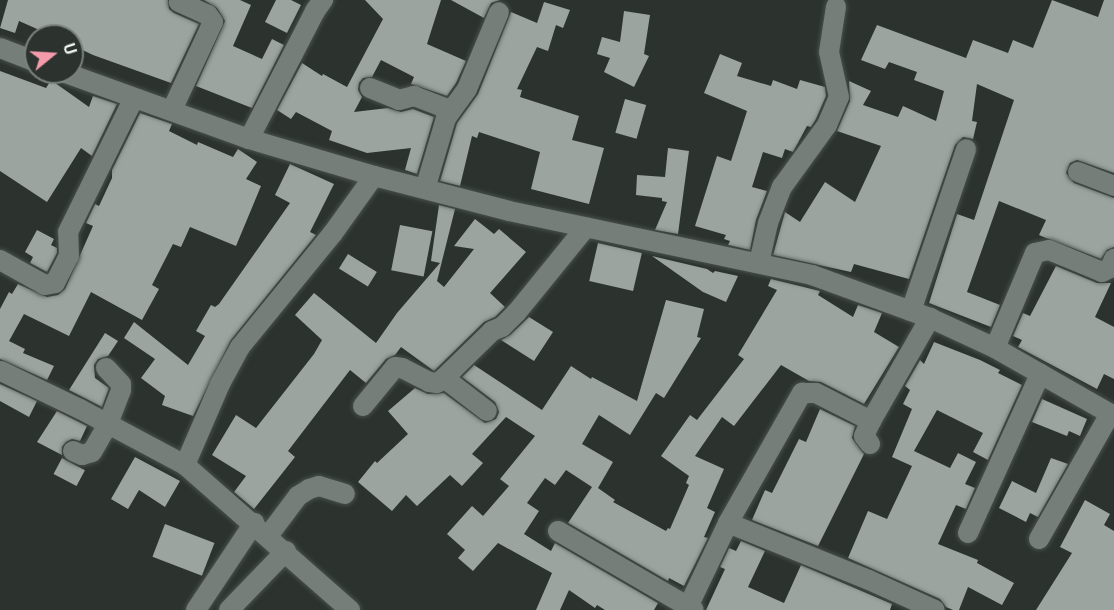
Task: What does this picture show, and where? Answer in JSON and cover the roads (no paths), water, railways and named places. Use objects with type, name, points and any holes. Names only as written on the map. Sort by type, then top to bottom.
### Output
[{"type":"street","points":[[249,139],[315,11],[323,0]]},
{"type":"street","points":[[172,110],[213,22],[208,15],[179,2]]},
{"type":"street","points":[[759,263],[768,223],[782,187],[827,125],[839,96],[829,52],[836,6]]},
{"type":"street","points":[[425,189],[450,110],[467,89],[499,12]]},
{"type":"street","points":[[0,48],[24,57]]},
{"type":"street","points":[[84,80],[249,139],[374,176],[509,211],[812,275],[930,318],[995,348],[1112,415],[1039,539]]},
{"type":"street","points":[[370,88],[399,100],[414,96],[450,110]]},
{"type":"street","points":[[0,260],[45,285],[55,283],[69,256],[68,232],[134,99]]},
{"type":"street","points":[[910,311],[966,149]]},
{"type":"street","points":[[1078,172],[1114,186]]},
{"type":"street","points":[[185,465],[220,384],[240,347],[333,233],[374,176]]},
{"type":"street","points":[[363,406],[394,367],[402,368],[429,382],[437,383],[444,378],[492,331],[502,327],[517,312],[586,227]]},
{"type":"street","points":[[995,348],[1035,253],[1049,250],[1102,272],[1110,268],[1114,259]]},
{"type":"street","points":[[870,444],[864,436],[871,421],[930,318]]},
{"type":"street","points":[[73,451],[82,454],[92,452],[108,424],[121,390],[121,384],[106,368]]},
{"type":"street","points":[[1,371],[185,465],[350,610]]},
{"type":"street","points":[[968,533],[1040,374]]},
{"type":"street","points":[[444,378],[487,411]]},
{"type":"street","points":[[558,531],[691,608],[728,523],[802,393],[816,393],[871,421]]},
{"type":"street","points":[[196,610],[261,530],[298,496],[319,486],[345,494]]},
{"type":"street","points":[[728,523],[869,580],[935,610]]},
{"type":"street","points":[[229,610],[286,552]]}]
